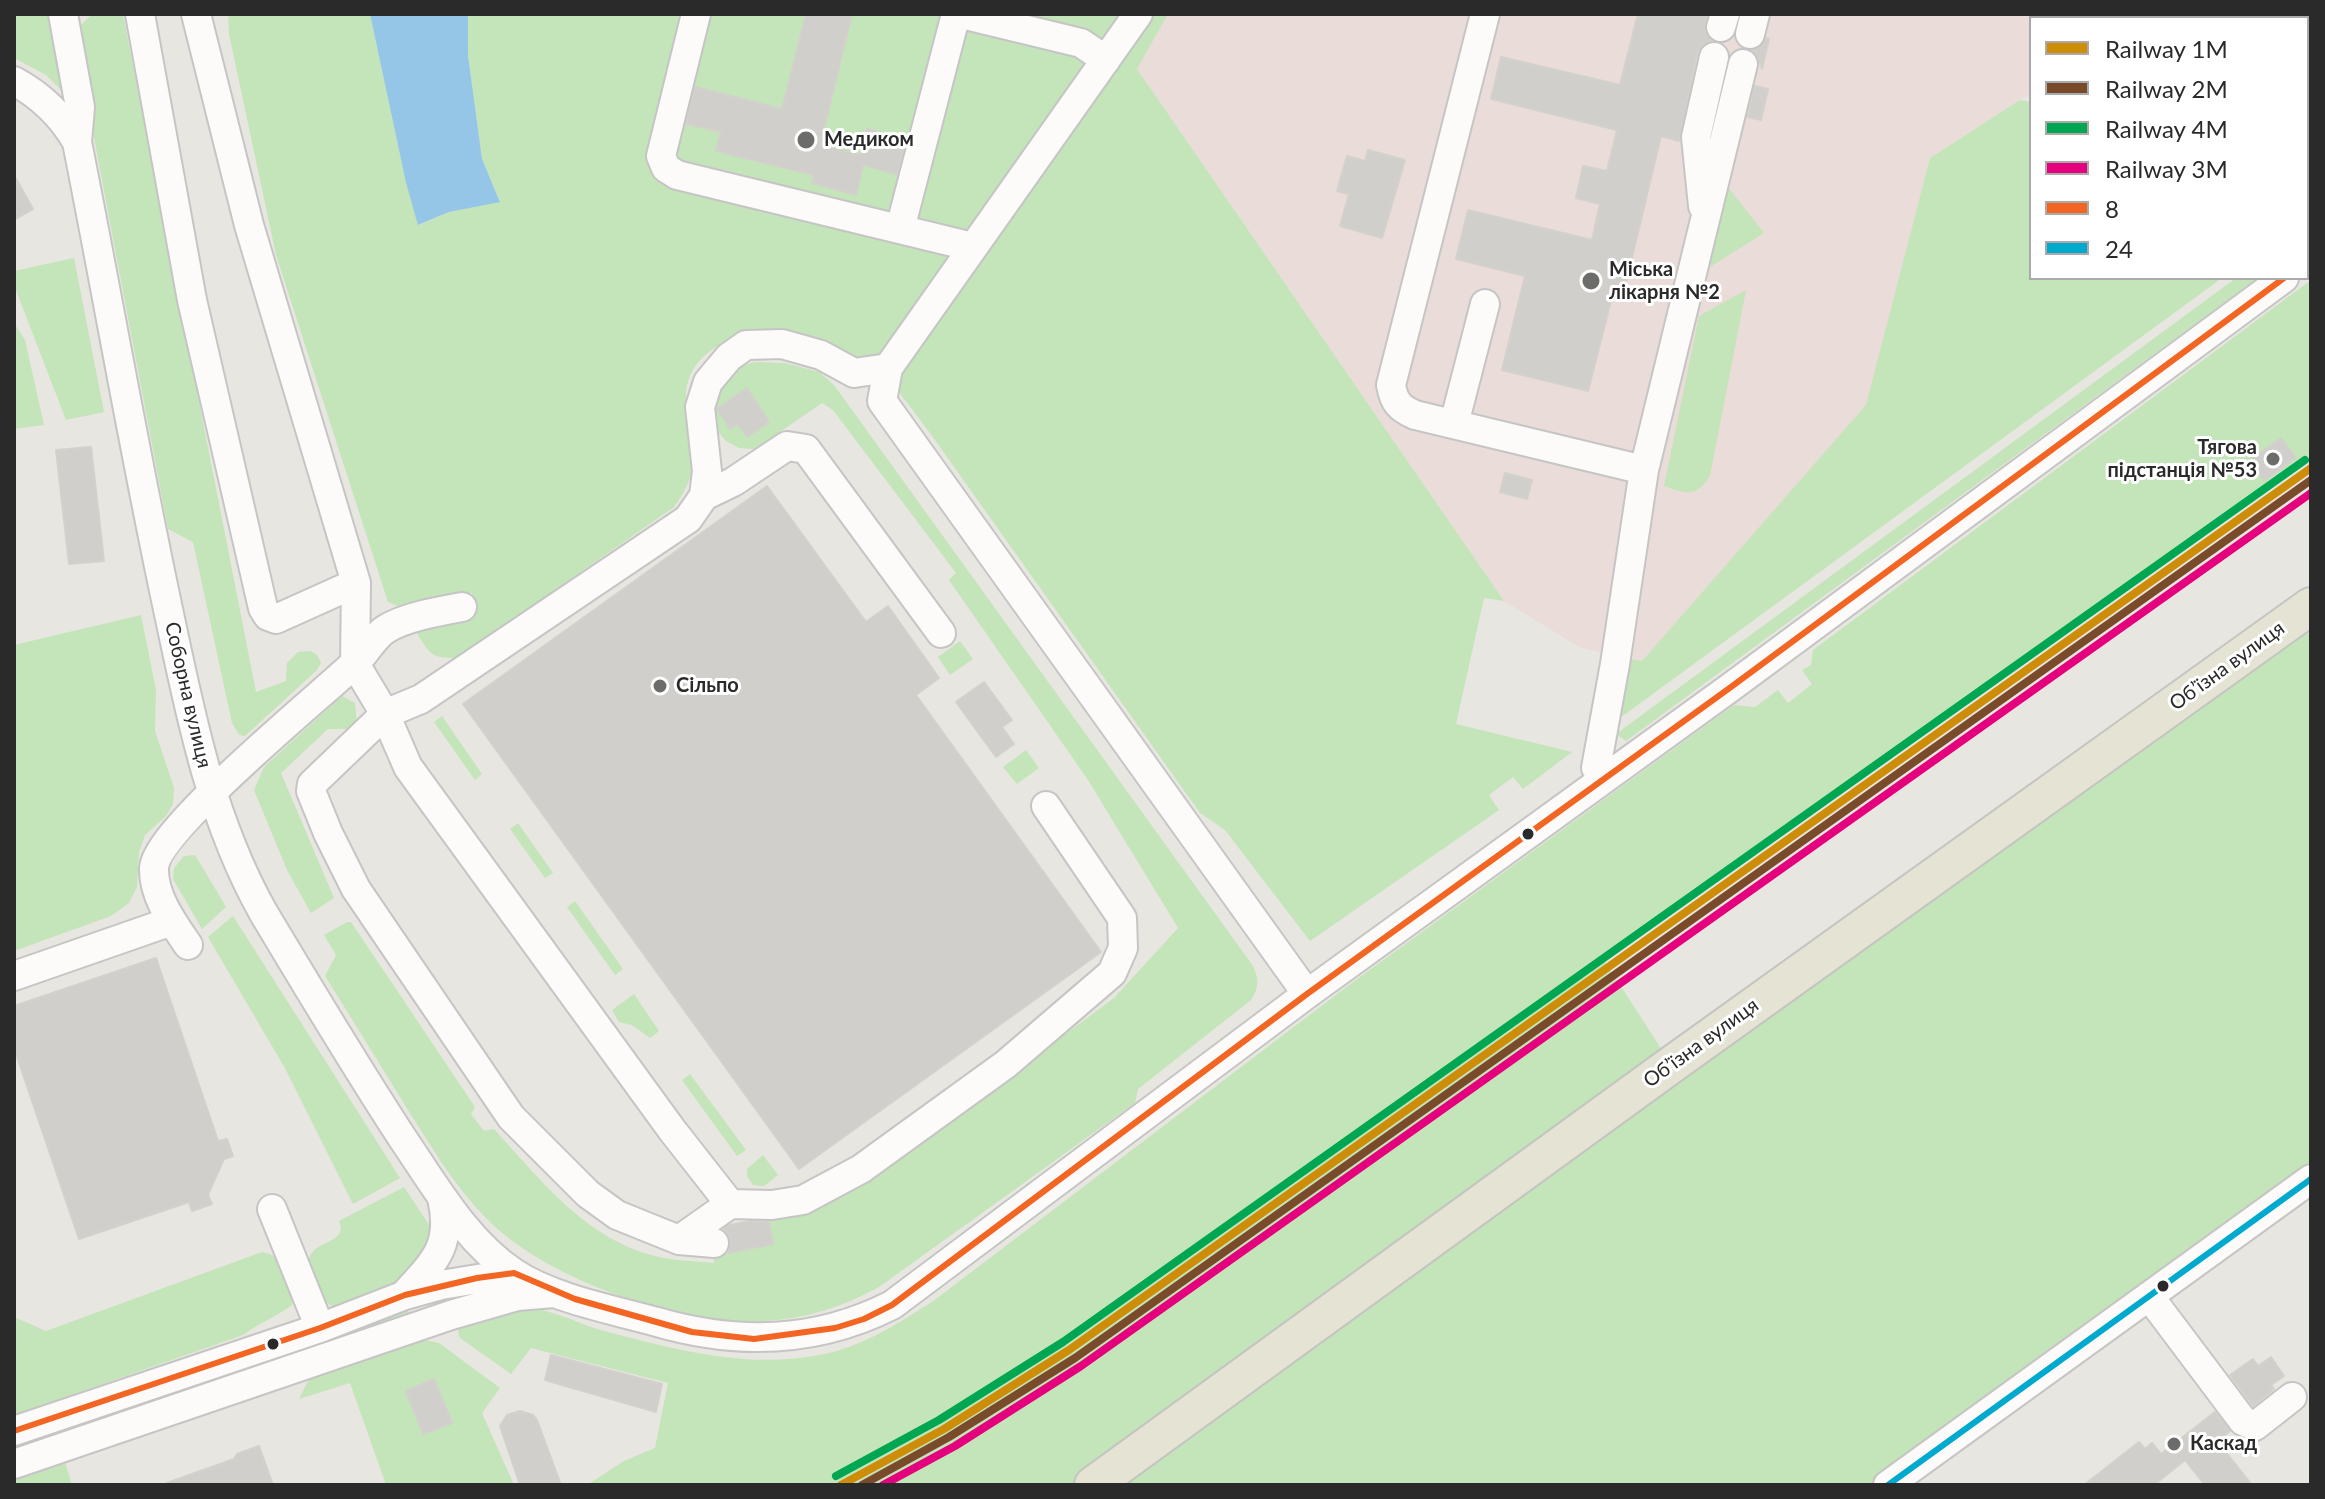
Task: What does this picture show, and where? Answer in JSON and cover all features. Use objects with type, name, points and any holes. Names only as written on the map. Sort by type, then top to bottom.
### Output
[{"type":"main road","name":"Обʼїзна вулиця","points":[[1093,1485],[2311,606]]},
{"type":"street","points":[[63,14],[80,107],[77,142]]},
{"type":"street","points":[[140,14],[192,300],[263,608],[268,616],[276,619],[356,583]]},
{"type":"street","points":[[196,14],[249,225],[356,583],[355,664],[385,714],[408,767],[654,1105],[730,1204]]},
{"type":"street","points":[[696,14],[661,156],[666,168],[677,175],[973,247]]},
{"type":"street","points":[[900,229],[958,14],[1081,43],[1106,60]]},
{"type":"street","points":[[1138,14],[888,368],[882,401],[1307,994]]},
{"type":"street","points":[[1485,14],[1391,385],[1394,400],[1401,409],[1454,424],[1644,470]]},
{"type":"street","points":[[1705,222],[1696,137],[1714,57]]},
{"type":"street","points":[[1604,779],[1596,768],[1644,470],[1743,64]]},
{"type":"street","points":[[14,81],[31,90],[63,120],[77,142]]},
{"type":"street","name":"Соборна вулиця","points":[[77,142],[131,436],[192,725],[211,793],[251,891],[349,1057],[474,1240],[514,1273],[558,1292],[692,1332],[754,1339],[835,1328],[864,1319],[892,1305],[1307,994],[2281,280]]},
{"type":"street","points":[[1454,424],[1485,304]]},
{"type":"street","points":[[714,1243],[679,1240],[617,1215],[588,1194],[511,1117],[380,927],[346,871],[311,791],[312,784],[385,714],[421,699],[688,519],[704,496],[707,471],[700,407],[708,382],[729,357],[746,345],[782,344],[821,355],[854,373],[888,368]]},
{"type":"street","points":[[704,496],[733,482],[787,446],[806,449],[941,633]]},
{"type":"street","points":[[188,945],[162,902],[154,868],[159,851],[211,793],[355,664],[385,629],[441,610],[462,607]]},
{"type":"street","points":[[679,1240],[730,1204],[772,1205],[803,1200],[861,1169],[1006,1064],[1112,973],[1123,948],[1122,918],[1046,806]]},
{"type":"street","points":[[14,976],[172,921]]},
{"type":"street","points":[[1888,1485],[2311,1179]]},
{"type":"street","points":[[405,1295],[442,1248],[447,1218],[441,1193]]},
{"type":"street","points":[[272,1209],[320,1328]]},
{"type":"street","points":[[14,1431],[320,1328],[405,1295],[441,1285],[514,1273]]},
{"type":"street","points":[[14,1464],[451,1315],[517,1296],[558,1292]]},
{"type":"street","points":[[2149,1296],[2243,1421],[2255,1426],[2292,1397]]},
{"type":"shaded area","name":"Міська лікарня №2","points":[[1168,14],[2149,14],[2029,16],[2029,94],[1930,158],[1867,405],[1642,661],[1581,648],[1504,601],[1137,69]]},
{"type":"green space","points":[[14,14],[53,14],[64,93],[46,75],[14,58]]},
{"type":"green space","points":[[92,14],[123,14],[256,692],[286,681],[287,663],[298,652],[311,651],[321,663],[245,736],[239,735],[232,723],[193,542],[168,529],[74,32]]},
{"type":"green space","points":[[228,14],[370,14],[406,183],[419,225],[449,212],[500,201],[482,160],[468,55],[468,14],[1168,14],[1137,69],[1504,601],[1484,598],[1456,724],[1572,752],[1523,789],[1513,777],[1489,795],[1499,810],[1310,941],[1225,830],[1200,813],[930,433],[873,358],[857,357],[806,340],[767,333],[734,338],[711,350],[694,369],[686,394],[692,469],[687,486],[674,507],[457,658],[432,654],[417,633],[470,619],[472,593],[444,595],[400,607],[388,602],[276,255],[229,34]]},
{"type":"green space","points":[[2311,14],[2311,157],[2309,16],[2146,16]]},
{"type":"green space","points":[[2020,100],[2029,102],[2029,280],[2219,280],[1613,723],[1626,658],[1642,661],[1866,405],[1930,158]]},
{"type":"green space","points":[[1727,186],[1764,233],[1705,270]]},
{"type":"green space","points":[[74,258],[104,412],[66,420],[14,285],[14,271]]},
{"type":"green space","points":[[2233,280],[2255,280],[1626,741],[1616,734]]},
{"type":"green space","points":[[2311,280],[2311,457],[1602,957],[1671,1064],[2311,606],[2311,1179],[1888,1485],[587,1485],[624,1461],[655,1448],[668,1383],[531,1348],[511,1374],[460,1338],[457,1327],[516,1308],[538,1309],[662,1346],[750,1359],[810,1357],[840,1350],[888,1329],[932,1302],[1349,985],[1734,705],[1755,707],[1778,690],[1788,703],[1812,684],[1802,670],[1811,665],[1813,650]]},
{"type":"green space","points":[[1746,290],[1710,476],[1695,491],[1678,491],[1664,486],[1699,316]]},
{"type":"green space","points":[[14,323],[25,340],[44,425],[14,429]]},
{"type":"green space","points":[[754,362],[785,363],[819,372],[834,385],[1253,966],[1257,983],[1251,1000],[1138,1089],[1135,1103],[879,1287],[823,1311],[794,1318],[730,1321],[654,1307],[577,1279],[542,1261],[486,1218],[444,1166],[325,976],[336,955],[324,935],[351,922],[475,1107],[471,1114],[484,1131],[494,1129],[567,1206],[609,1237],[633,1249],[666,1258],[714,1263],[714,1256],[773,1244],[769,1217],[826,1204],[865,1183],[1114,998],[1178,928],[1088,780],[949,580],[956,573],[833,410],[822,403],[755,449],[739,448],[726,441],[713,426],[711,397],[737,368]]},
{"type":"green space","points":[[141,615],[156,690],[155,731],[174,788],[173,804],[166,816],[145,835],[139,852],[137,887],[129,903],[111,916],[14,951],[14,645]]},
{"type":"green space","points":[[960,641],[973,659],[950,675],[938,657]]},
{"type":"green space","points":[[342,696],[355,703],[357,723],[346,729],[328,729],[281,773],[334,898],[311,913],[287,870],[254,790],[264,767]]},
{"type":"green space","points":[[442,716],[482,774],[475,780],[434,722]]},
{"type":"green space","points":[[1026,750],[1039,768],[1017,784],[1003,767]]},
{"type":"green space","points":[[518,823],[553,873],[545,878],[510,829]]},
{"type":"green space","points":[[195,855],[226,907],[202,929],[173,879],[174,868],[184,856]]},
{"type":"green space","points":[[575,901],[623,969],[615,975],[567,907]]},
{"type":"green space","points":[[233,916],[400,1178],[353,1204],[286,1070],[208,937]]},
{"type":"green space","points":[[634,994],[659,1031],[650,1038],[632,1025],[619,1022],[612,1010]]},
{"type":"green space","points":[[690,1074],[746,1150],[737,1156],[682,1080]]},
{"type":"green space","points":[[763,1155],[778,1175],[764,1186],[753,1185],[747,1176],[747,1169]]},
{"type":"green space","points":[[404,1187],[432,1229],[431,1241],[401,1285],[342,1309],[331,1305],[321,1295],[311,1272],[311,1254],[339,1234],[339,1221]]},
{"type":"green space","points":[[262,1252],[278,1259],[288,1271],[293,1296],[292,1305],[286,1309],[243,1335],[14,1415],[14,1317],[46,1331]]},
{"type":"green space","points":[[407,1310],[411,1315],[14,1454],[14,1444]]},
{"type":"green space","points":[[421,1339],[439,1343],[500,1388],[482,1413],[514,1485],[386,1485],[350,1383],[299,1399],[310,1377]]},
{"type":"green space","points":[[65,1462],[72,1485],[14,1485],[14,1478]]},
{"type":"water","points":[[370,14],[468,14],[468,55],[482,159],[500,202],[449,212],[418,225]]},
{"type":"building","name":"Медиком","points":[[806,14],[852,14],[820,145],[860,155],[867,129],[906,139],[897,174],[863,165],[856,195],[812,183],[814,175],[716,151],[721,132],[686,124],[695,87],[782,109]]},
{"type":"building","points":[[1638,14],[1707,14],[1704,30],[1712,41],[1702,45],[1697,53],[1679,141],[1661,136],[1623,295],[1613,293],[1588,391],[1502,370],[1525,276],[1456,259],[1468,210],[1592,240],[1600,204],[1576,198],[1583,166],[1607,171],[1617,130],[1491,99],[1501,57],[1620,85]]},
{"type":"building","points":[[1766,38],[1769,39],[1762,69],[1753,50],[1762,46]]},
{"type":"building","points":[[1755,86],[1768,89],[1761,120],[1748,117]]},
{"type":"building","points":[[1368,150],[1405,160],[1382,238],[1340,226],[1349,194],[1337,191],[1347,156],[1365,161]]},
{"type":"building","points":[[14,175],[33,209],[14,220]]},
{"type":"building","points":[[747,388],[769,422],[747,437],[738,424],[730,429],[717,409]]},
{"type":"building","name":"Тягова підстанція №53","points":[[2281,438],[2296,458],[2264,481],[2250,460]]},
{"type":"building","points":[[91,447],[104,561],[69,564],[56,450]]},
{"type":"building","points":[[1505,473],[1532,480],[1527,499],[1500,492]]},
{"type":"building","points":[[767,486],[866,622],[888,606],[939,678],[916,695],[1101,952],[799,1169],[463,704]]},
{"type":"building","points":[[984,682],[1012,720],[1002,727],[1014,744],[996,757],[956,702]]},
{"type":"building","points":[[156,958],[218,1141],[227,1139],[233,1156],[224,1159],[214,1181],[208,1195],[212,1204],[192,1211],[189,1202],[79,1239],[14,1048],[14,1006]]},
{"type":"building","points":[[750,1221],[769,1222],[773,1244],[728,1253],[731,1244],[724,1229]]},
{"type":"building","points":[[551,1355],[662,1384],[656,1412],[545,1380]]},
{"type":"building","points":[[2271,1357],[2284,1376],[2271,1385],[2274,1389],[2253,1406],[2230,1375],[2253,1359],[2258,1366]]},
{"type":"building","points":[[434,1379],[452,1423],[423,1434],[406,1391]]},
{"type":"building","points":[[520,1411],[533,1415],[537,1420],[561,1485],[520,1485],[500,1426],[507,1415]]},
{"type":"building","points":[[2215,1412],[2230,1431],[2217,1441],[2252,1485],[2205,1485],[2185,1460],[2154,1485],[2084,1485],[2139,1442],[2145,1449],[2152,1443],[2161,1454]]},
{"type":"building","points":[[259,1446],[273,1485],[167,1485],[234,1459],[237,1454]]},
{"type":"rail line","name":"4М","points":[[836,1476],[939,1420],[1063,1342],[2305,460]]},
{"type":"rail line","name":"1М","points":[[841,1485],[944,1429],[1069,1350],[2311,468]]},
{"type":"rail line","name":"2М","points":[[862,1485],[949,1437],[1075,1358],[2311,480]]},
{"type":"rail line","name":"3М","points":[[883,1485],[955,1446],[1081,1366],[2311,493]]},
{"type":"transit line","name":"8","points":[[14,1431],[320,1328],[405,1295],[477,1278],[514,1273],[575,1299],[692,1332],[754,1339],[835,1328],[864,1319],[892,1305],[1307,994],[1731,687],[2281,280]]},
{"type":"transit line","name":"24","points":[[1888,1485],[2311,1179]]},
{"type":"place","name":"Медиком","points":[[806,140]]},
{"type":"place","name":"Міська лікарня №2","points":[[1591,281]]},
{"type":"place","name":"Тягова підстанція №53","points":[[2273,459]]},
{"type":"place","name":"Сільпо","points":[[660,686]]},
{"type":"place","name":"Каскад","points":[[2174,1444]]}]
